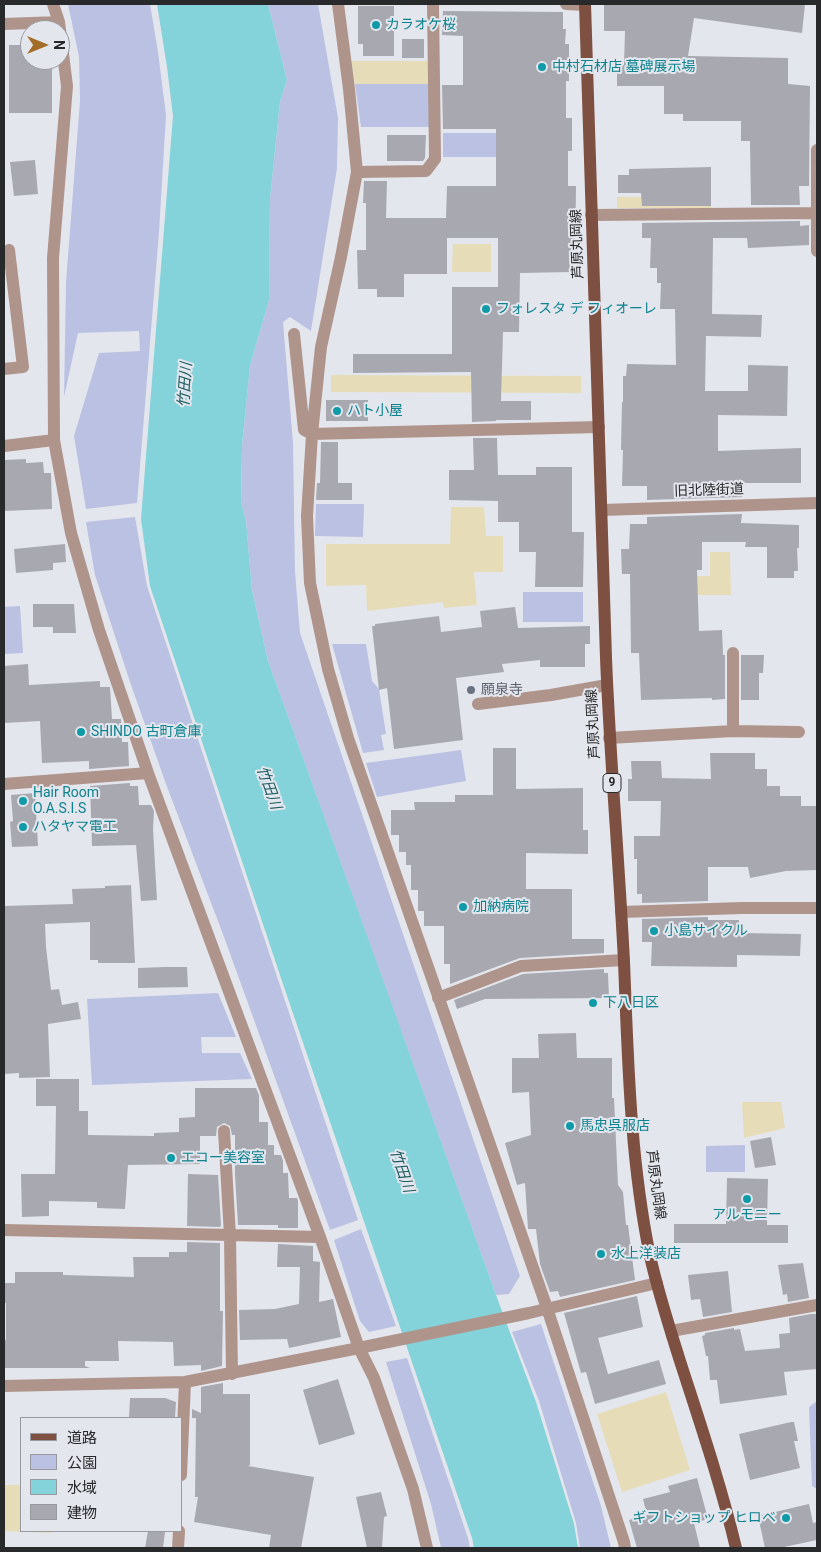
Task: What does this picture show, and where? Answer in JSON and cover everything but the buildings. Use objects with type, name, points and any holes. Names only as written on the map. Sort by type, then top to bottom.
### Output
[{"type":"main road","name":"芦原丸岡線","points":[[585,4],[609,738],[624,960],[628,1073],[635,1157],[650,1257],[736,1548]]},
{"type":"street","points":[[53,4],[58,20]]},
{"type":"street","points":[[338,4],[349,89],[356,172],[341,257],[321,347],[312,434],[308,516],[310,583],[326,660],[348,738],[547,1308],[621,1533],[624,1548]]},
{"type":"street","points":[[356,172],[426,172],[435,159],[433,4]]},
{"type":"street","points":[[566,4],[585,4]]},
{"type":"street","points":[[4,24],[20,23]]},
{"type":"street","points":[[65,70],[67,86],[53,258],[54,440],[71,533],[99,630],[148,773],[320,1237],[365,1347],[410,1480],[427,1548]]},
{"type":"street","points":[[817,150],[817,251]]},
{"type":"street","points":[[592,215],[816,213]]},
{"type":"street","points":[[4,369],[23,367],[9,250]]},
{"type":"street","points":[[294,334],[304,430],[312,434],[600,427]]},
{"type":"street","points":[[4,446],[54,440]]},
{"type":"street","name":"旧北陸街道","points":[[602,510],[817,503]]},
{"type":"street","points":[[732,653],[733,731]]},
{"type":"street","points":[[478,704],[551,695],[607,685]]},
{"type":"street","points":[[609,738],[733,731],[799,732]]},
{"type":"street","points":[[4,784],[148,773]]},
{"type":"street","points":[[621,912],[742,908],[817,908]]},
{"type":"street","points":[[438,998],[521,966],[624,960]]},
{"type":"street","points":[[224,1131],[230,1236],[232,1374]]},
{"type":"street","points":[[4,1230],[320,1237]]},
{"type":"street","points":[[4,1386],[185,1382],[365,1347],[657,1283]]},
{"type":"street","points":[[671,1331],[817,1305]]},
{"type":"street","points":[[182,1452],[185,1382]]},
{"type":"street","points":[[178,1548],[179,1532]]},
{"type":"green space","points":[[68,4],[150,4],[166,115],[159,232],[137,503],[86,509],[74,436],[99,353],[140,351],[139,331],[78,333],[64,397],[66,282],[80,101],[79,57]]},
{"type":"green space","points":[[268,4],[318,4],[338,118],[337,168],[311,331],[290,317],[283,322],[293,443],[295,572],[300,633],[520,1276],[509,1294],[496,1295],[268,661],[252,590],[246,522],[241,502],[242,446],[250,366],[269,300],[270,199],[280,102],[287,80]]},
{"type":"green space","points":[[355,84],[430,84],[430,127],[361,127]]},
{"type":"green space","points":[[443,133],[507,133],[507,157],[443,157]]},
{"type":"green space","points":[[316,504],[364,504],[363,537],[315,536]]},
{"type":"green space","points":[[135,517],[147,586],[358,1220],[330,1230],[224,937],[166,784],[95,575],[86,522]]},
{"type":"green space","points":[[523,592],[583,592],[583,622],[523,622]]},
{"type":"green space","points":[[20,606],[23,653],[4,654],[4,607]]},
{"type":"green space","points":[[332,644],[366,644],[372,681],[379,689],[386,734],[381,735],[384,750],[363,753]]},
{"type":"green space","points":[[461,750],[466,781],[377,797],[366,763]]},
{"type":"green space","points":[[218,993],[236,1037],[201,1037],[202,1053],[240,1053],[252,1079],[92,1085],[87,999]]},
{"type":"green space","points":[[745,1145],[745,1172],[706,1172],[706,1146]]},
{"type":"green space","points":[[361,1229],[396,1326],[369,1332],[360,1321],[334,1240]]},
{"type":"green space","points":[[541,1324],[601,1506],[611,1548],[580,1548],[576,1523],[539,1401],[512,1332]]},
{"type":"green space","points":[[407,1358],[470,1548],[441,1548],[431,1504],[386,1362]]},
{"type":"green space","points":[[817,1401],[817,1489],[812,1486],[809,1407]]},
{"type":"sand","points":[[351,61],[429,61],[430,84],[355,84]]},
{"type":"sand","points":[[617,197],[711,197],[711,208],[617,208]]},
{"type":"sand","points":[[453,244],[491,244],[491,272],[452,272]]},
{"type":"sand","points":[[331,375],[581,376],[581,393],[331,392]]},
{"type":"sand","points":[[451,507],[484,507],[486,536],[503,536],[503,572],[474,572],[477,605],[444,608],[443,602],[367,611],[366,585],[326,586],[326,544],[450,544]]},
{"type":"sand","points":[[710,552],[730,552],[731,595],[652,595],[652,576],[710,576]]},
{"type":"sand","points":[[742,1102],[781,1102],[785,1128],[744,1138]]},
{"type":"sand","points":[[666,1392],[690,1470],[622,1492],[597,1414]]},
{"type":"sand","points":[[4,1485],[20,1485],[20,1532],[4,1531]]},
{"type":"water","name":"竹田川","points":[[157,4],[268,4],[287,80],[280,102],[270,199],[269,300],[250,366],[242,446],[241,502],[246,522],[252,590],[268,661],[536,1402],[574,1524],[578,1548],[474,1548],[150,586],[141,519],[173,116]]},
{"type":"place","name":"カラオケ桜","points":[[376,25]]},
{"type":"place","name":"中村石材店 墓碑展示場","points":[[542,67]]},
{"type":"place","name":"フォレスタ デ フィオーレ","points":[[486,309]]},
{"type":"place","name":"ハト小屋","points":[[337,411]]},
{"type":"place","name":"願泉寺","points":[[471,690]]},
{"type":"place","name":"SHINDO 古町倉庫","points":[[81,732]]},
{"type":"place","name":"Hair Room O.A.S.I.S","points":[[23,801]]},
{"type":"place","name":"ハタヤマ電工","points":[[23,827]]},
{"type":"place","name":"加納病院","points":[[463,907]]},
{"type":"place","name":"小島サイクル","points":[[654,931]]},
{"type":"place","name":"下八日区","points":[[593,1003]]},
{"type":"place","name":"馬忠呉服店","points":[[570,1126]]},
{"type":"place","name":"エコー美容室","points":[[171,1158]]},
{"type":"place","name":"アルモニー","points":[[747,1199]]},
{"type":"place","name":"水上洋装店","points":[[601,1254]]},
{"type":"place","name":"ギフトショップ ヒロベ","points":[[786,1518]]}]
